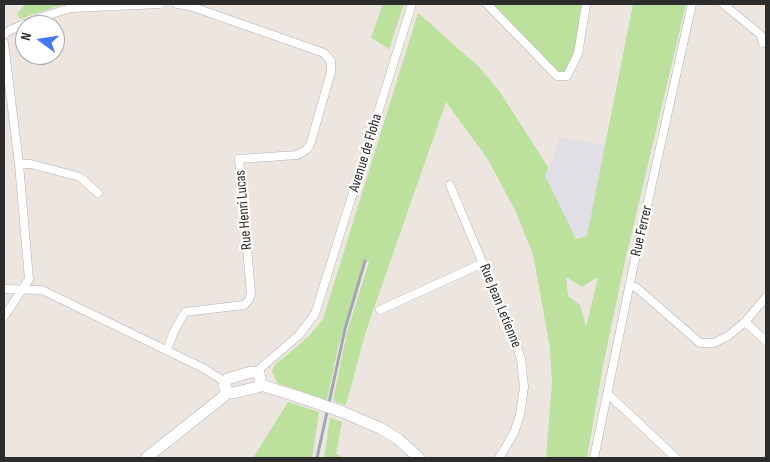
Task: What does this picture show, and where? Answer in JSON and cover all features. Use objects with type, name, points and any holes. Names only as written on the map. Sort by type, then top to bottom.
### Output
[{"type":"street","points":[[4,317],[28,279],[19,164],[4,44],[7,39],[5,34],[10,30],[45,16],[71,8],[160,4]]},
{"type":"street","name":"Rue Henri Lucas","points":[[167,350],[174,331],[185,312],[244,306],[249,300],[251,293],[239,159],[297,155],[306,150],[310,145],[331,72],[331,61],[324,53],[190,6],[177,4]]},
{"type":"street","name":"Avenue de Floha","points":[[256,372],[305,329],[319,304],[412,4]]},
{"type":"street","points":[[487,4],[557,76],[567,76],[578,54],[586,4]]},
{"type":"street","name":"Rue Ferrer","points":[[594,458],[692,4]]},
{"type":"street","points":[[723,4],[761,35],[763,43]]},
{"type":"street","points":[[19,164],[30,164],[80,177],[98,193]]},
{"type":"street","name":"Rue Jean Letienne","points":[[450,185],[514,338],[521,360],[524,386],[520,414],[514,432],[499,458]]},
{"type":"street","points":[[380,310],[483,263]]},
{"type":"street","points":[[630,285],[637,288],[700,343],[714,343],[728,336],[745,322],[766,297]]},
{"type":"street","points":[[4,289],[24,288],[42,290],[219,376],[233,393],[261,385],[340,411],[380,428],[398,439],[419,458]]},
{"type":"street","points":[[745,322],[766,341]]},
{"type":"street","points":[[146,458],[223,396],[230,376],[256,372],[261,377],[261,385]]},
{"type":"street","points":[[608,394],[676,458]]},
{"type":"shaded area","points":[[559,137],[605,145],[587,236],[576,239],[545,176],[556,150]]},
{"type":"green space","points":[[25,4],[64,4],[32,15],[17,14]]},
{"type":"green space","points":[[383,4],[404,4],[389,49],[371,38]]},
{"type":"green space","points":[[487,4],[586,4],[578,54],[567,76],[557,76]]},
{"type":"green space","points":[[633,4],[686,4],[625,261],[603,366],[587,458],[546,458],[552,382],[550,348],[533,254],[515,210],[487,158],[446,102],[366,331],[346,405],[333,401],[347,332],[369,262],[364,260],[338,348],[327,400],[277,383],[272,371],[275,365],[309,336],[323,319],[418,13],[478,66],[500,92],[548,167],[545,176],[576,239],[587,236]],"holes":[[[566,277],[582,287],[598,277],[586,327],[580,305],[568,296]]]},
{"type":"green space","points":[[288,402],[319,412],[312,458],[253,458]]},
{"type":"green space","points":[[330,418],[342,422],[336,454],[345,458],[324,458]]},
{"type":"railway","points":[[317,458],[345,329],[365,261]]}]
